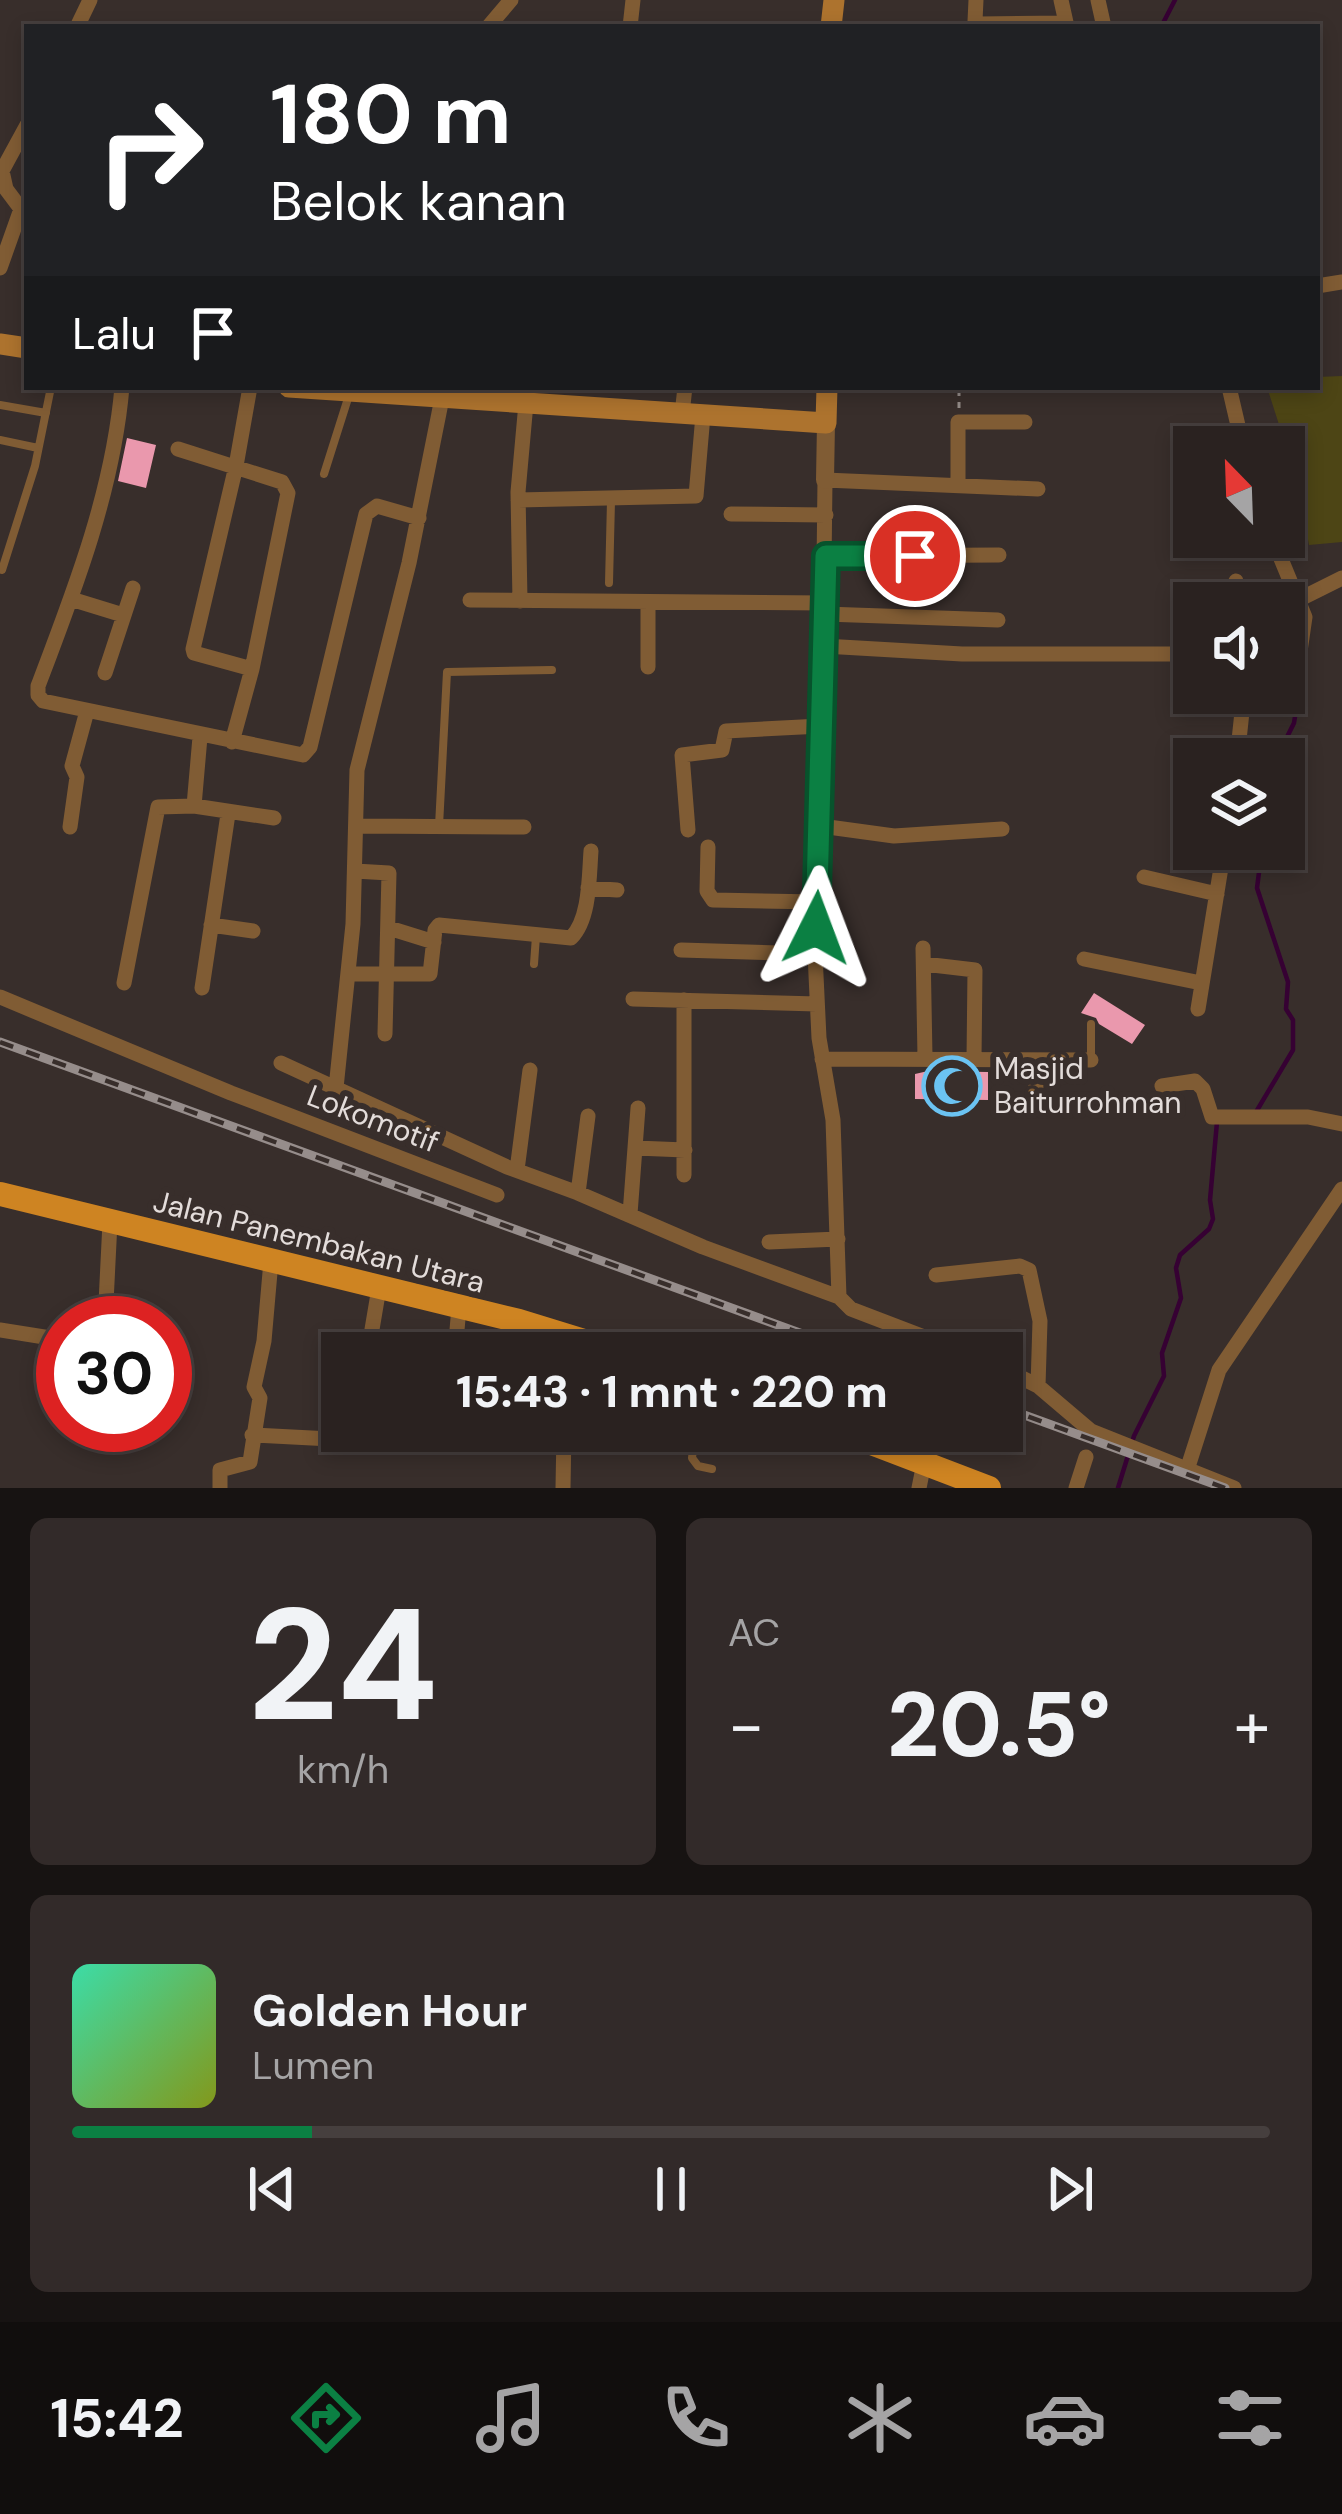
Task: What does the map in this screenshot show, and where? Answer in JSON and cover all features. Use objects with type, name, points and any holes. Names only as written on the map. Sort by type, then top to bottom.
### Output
[{"type":"main road","points":[[337,390],[412,391],[442,398],[526,403],[561,396],[692,415],[826,423],[826,390]]},
{"type":"main road","name":"Jalan Panembakan Utara","points":[[0,1194],[459,1306],[542,1332]]},
{"type":"main road","points":[[879,1452],[922,1475],[989,1488]]},
{"type":"street","points":[[491,24],[511,0]]},
{"type":"street","points":[[0,268],[21,209],[6,189],[2,171],[24,131]]},
{"type":"street","points":[[122,390],[100,508],[37,691],[44,701],[296,756],[306,752],[366,514],[377,506],[419,518]]},
{"type":"street","points":[[249,390],[193,649],[253,668]]},
{"type":"street","points":[[518,500],[696,496],[692,415],[686,390]]},
{"type":"street","points":[[1230,390],[1238,426]]},
{"type":"street","points":[[336,1088],[355,871],[357,770],[419,518],[442,398]]},
{"type":"street","points":[[520,601],[518,500],[526,403]]},
{"type":"street","points":[[958,486],[958,422],[1025,422]]},
{"type":"street","points":[[826,423],[826,609],[814,954],[821,1059],[832,1120],[839,1297]]},
{"type":"street","points":[[178,449],[282,482],[288,493],[253,668],[232,742]]},
{"type":"street","points":[[825,480],[1038,489]]},
{"type":"street","points":[[730,514],[826,515]]},
{"type":"street","points":[[826,556],[999,555]]},
{"type":"street","points":[[1305,596],[1342,578]]},
{"type":"street","points":[[105,673],[133,588]]},
{"type":"street","points":[[71,599],[123,615]]},
{"type":"street","points":[[470,600],[826,609],[998,620]]},
{"type":"street","points":[[648,604],[648,668]]},
{"type":"street","points":[[824,646],[962,654],[1173,654]]},
{"type":"street","points":[[70,827],[77,778],[72,766],[87,711]]},
{"type":"street","points":[[688,830],[682,755],[722,750],[725,731],[821,726]]},
{"type":"street","points":[[194,806],[200,736]]},
{"type":"street","points":[[124,983],[158,807],[194,806],[274,818]]},
{"type":"street","points":[[202,988],[228,814]]},
{"type":"street","points":[[357,826],[524,827]]},
{"type":"street","points":[[821,826],[894,836],[1002,829]]},
{"type":"street","points":[[708,847],[707,891],[713,899],[817,902]]},
{"type":"street","points":[[348,974],[431,974],[439,925],[574,935],[588,888],[591,851]]},
{"type":"street","points":[[1198,1009],[1220,870]]},
{"type":"street","points":[[355,871],[387,871],[385,1034]]},
{"type":"street","points":[[1144,877],[1216,894]]},
{"type":"street","points":[[588,888],[617,890]]},
{"type":"street","points":[[211,925],[253,931]]},
{"type":"street","points":[[389,928],[434,942]]},
{"type":"street","points":[[681,950],[814,954]]},
{"type":"street","points":[[926,1057],[924,956],[975,970],[974,1059]]},
{"type":"street","points":[[1084,959],[1201,983]]},
{"type":"street","name":"Lokomotif","points":[[0,997],[231,1093],[497,1195]]},
{"type":"street","points":[[633,999],[818,1004]]},
{"type":"street","points":[[684,1000],[684,1175]]},
{"type":"street","points":[[821,1059],[1091,1060]]},
{"type":"street","points":[[1035,1108],[1037,1062]]},
{"type":"street","points":[[280,1063],[512,1169],[839,1297],[850,1309],[911,1332]]},
{"type":"street","points":[[512,1169],[530,1070]]},
{"type":"street","points":[[1162,1086],[1195,1081],[1218,1117],[1308,1117],[1342,1124]]},
{"type":"street","points":[[630,1214],[638,1108]]},
{"type":"street","points":[[578,1193],[588,1116]]},
{"type":"street","points":[[636,1148],[685,1150]]},
{"type":"street","points":[[1186,1470],[1219,1370],[1342,1189]]},
{"type":"street","points":[[106,1296],[110,1222]]},
{"type":"street","points":[[769,1242],[838,1240]]},
{"type":"street","points":[[220,1488],[220,1470],[250,1463],[260,1398],[254,1387],[264,1341],[271,1261]]},
{"type":"street","points":[[936,1275],[1029,1270],[1040,1321],[1038,1386]]},
{"type":"street","points":[[372,1332],[379,1288]]},
{"type":"street","points":[[457,1332],[459,1306]]},
{"type":"street","points":[[518,1332],[519,1322]]},
{"type":"street","points":[[0,1330],[36,1336]]},
{"type":"street","points":[[1023,1378],[1091,1431],[1234,1488]]},
{"type":"street","points":[[252,1436],[321,1439]]},
{"type":"street","points":[[563,1488],[564,1452]]},
{"type":"street","points":[[1076,1488],[1086,1457]]},
{"type":"lane","points":[[2,569],[50,390]]},
{"type":"lane","points":[[324,474],[351,391]]},
{"type":"lane","points":[[0,405],[46,413]]},
{"type":"lane","points":[[0,440],[38,448]]},
{"type":"lane","points":[[609,583],[610,499]]},
{"type":"lane","points":[[439,827],[447,672],[552,670]]},
{"type":"lane","points":[[534,964],[536,934]]},
{"type":"lane","points":[[1091,1024],[1091,1060]]},
{"type":"lane","points":[[693,1452],[698,1466],[712,1469]]},
{"type":"path","points":[[958,422],[959,390]]},
{"type":"shaded area","points":[[1342,376],[1342,542],[1309,545],[1305,426],[1279,426],[1268,390],[1320,390],[1320,377]]},
{"type":"building","points":[[127,438],[156,445],[146,488],[118,481]]},
{"type":"building","points":[[1094,993],[1145,1025],[1132,1044],[1081,1013]]},
{"type":"building","name":"Masjid Baiturrohman","points":[[988,1072],[988,1100],[915,1099],[915,1074]]},
{"type":"waterway","points":[[1163,24],[1175,0]]},
{"type":"waterway","points":[[1286,738],[1295,714]]},
{"type":"waterway","points":[[1256,1112],[1293,1050],[1293,1020],[1286,1009],[1288,982],[1257,888],[1259,870]]},
{"type":"waterway","points":[[1118,1488],[1134,1436],[1164,1376],[1162,1353],[1181,1298],[1176,1268],[1180,1255],[1209,1229],[1213,1219],[1210,1200],[1217,1122]]},
{"type":"railway","points":[[0,1042],[797,1332]]},
{"type":"railway","points":[[1023,1415],[1225,1488]]},
{"type":"place","name":"Masjid Baiturrohman","points":[[952,1086]]},
{"type":"route","points":[[816,928],[826,556],[915,556]]}]
